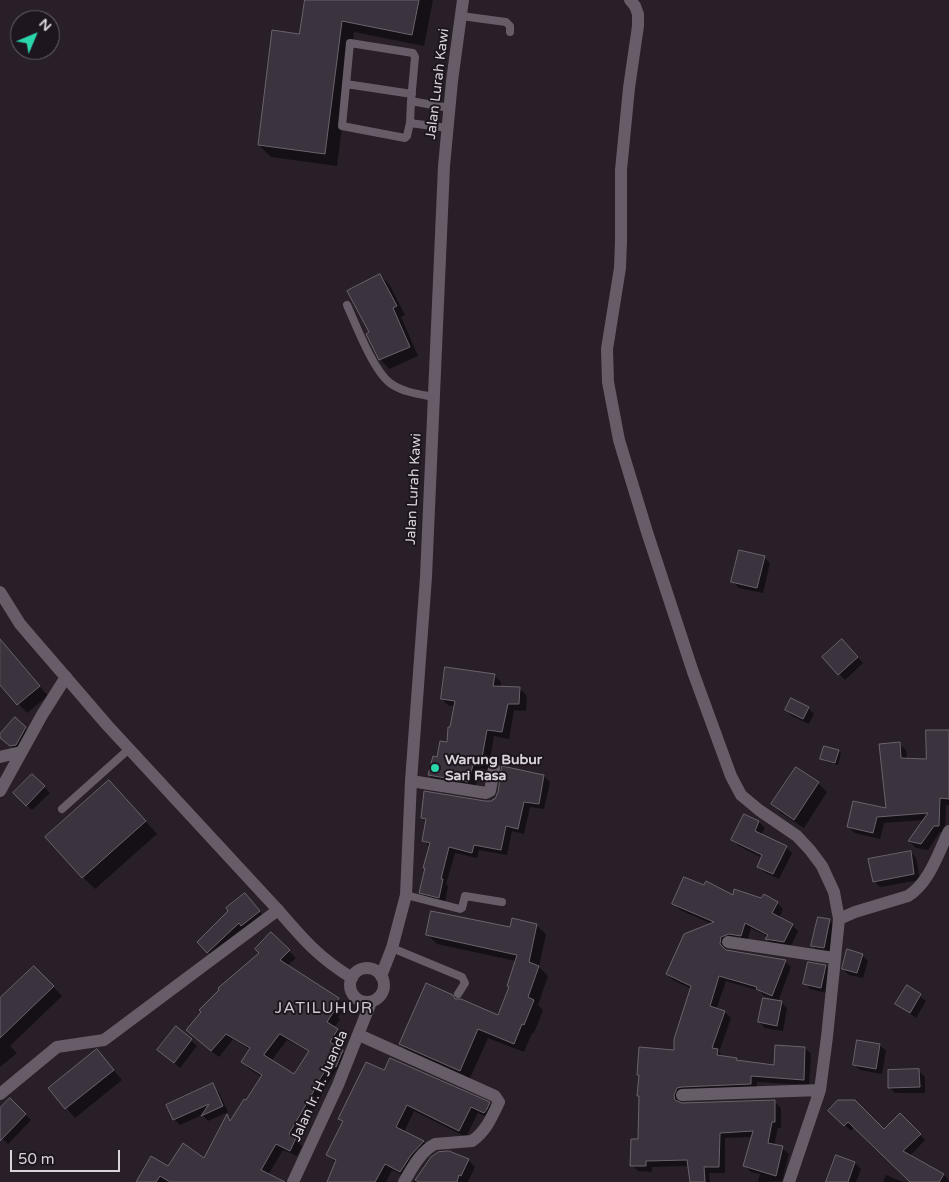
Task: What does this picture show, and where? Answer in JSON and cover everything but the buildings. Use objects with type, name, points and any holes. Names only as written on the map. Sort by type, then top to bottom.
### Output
[{"type":"street","name":"Jalan Lurah Kawi","points":[[381,976],[392,948],[406,895],[411,781],[426,577],[444,166],[449,108],[463,0]]},
{"type":"street","points":[[630,0],[638,14],[638,26],[620,170],[620,268],[607,349],[608,382],[619,440],[693,672],[731,776],[741,795],[797,836],[810,850],[822,866],[834,892],[839,919],[828,1038],[820,1090],[789,1182]]},
{"type":"street","points":[[0,592],[20,624],[107,725],[319,956],[352,978]]},
{"type":"street","points":[[0,791],[66,677]]},
{"type":"street","points":[[0,757],[21,752]]},
{"type":"street","points":[[411,781],[486,793],[490,791],[494,768]]},
{"type":"street","points":[[839,919],[915,892],[928,875],[949,831]]},
{"type":"street","points":[[0,1094],[57,1047],[104,1040],[278,910]]},
{"type":"street","points":[[728,942],[834,958]]},
{"type":"street","points":[[366,968],[374,970],[381,976],[384,984],[383,992],[371,1002],[362,1002],[354,996],[350,988],[352,978],[357,972],[366,968]]},
{"type":"street","name":"Jalan Ir. H. Juanda","points":[[293,1182],[338,1086],[371,1002]]},
{"type":"street","points":[[359,1035],[495,1096],[499,1102],[489,1124],[476,1138],[472,1141],[430,1146],[413,1166],[404,1182]]},
{"type":"street","points":[[682,1095],[820,1090]]},
{"type":"lane","points":[[461,16],[506,22],[510,26],[510,32]]},
{"type":"lane","points":[[353,43],[413,53],[415,57],[410,123],[407,136],[405,138],[344,128],[341,124],[346,84],[349,46],[353,43]]},
{"type":"lane","points":[[346,84],[411,97],[449,108]]},
{"type":"lane","points":[[410,123],[447,128]]},
{"type":"lane","points":[[347,305],[379,373],[390,383],[405,391],[434,398]]},
{"type":"lane","points":[[62,809],[130,749]]},
{"type":"lane","points":[[406,895],[460,909],[462,908],[465,896],[502,902]]},
{"type":"lane","points":[[392,948],[462,977],[465,983],[458,994]]},
{"type":"place","name":"Warung Bubur Sari Rasa","points":[[435,768]]},
{"type":"district","name":"JATILUHUR","points":[[324,1009]]}]
